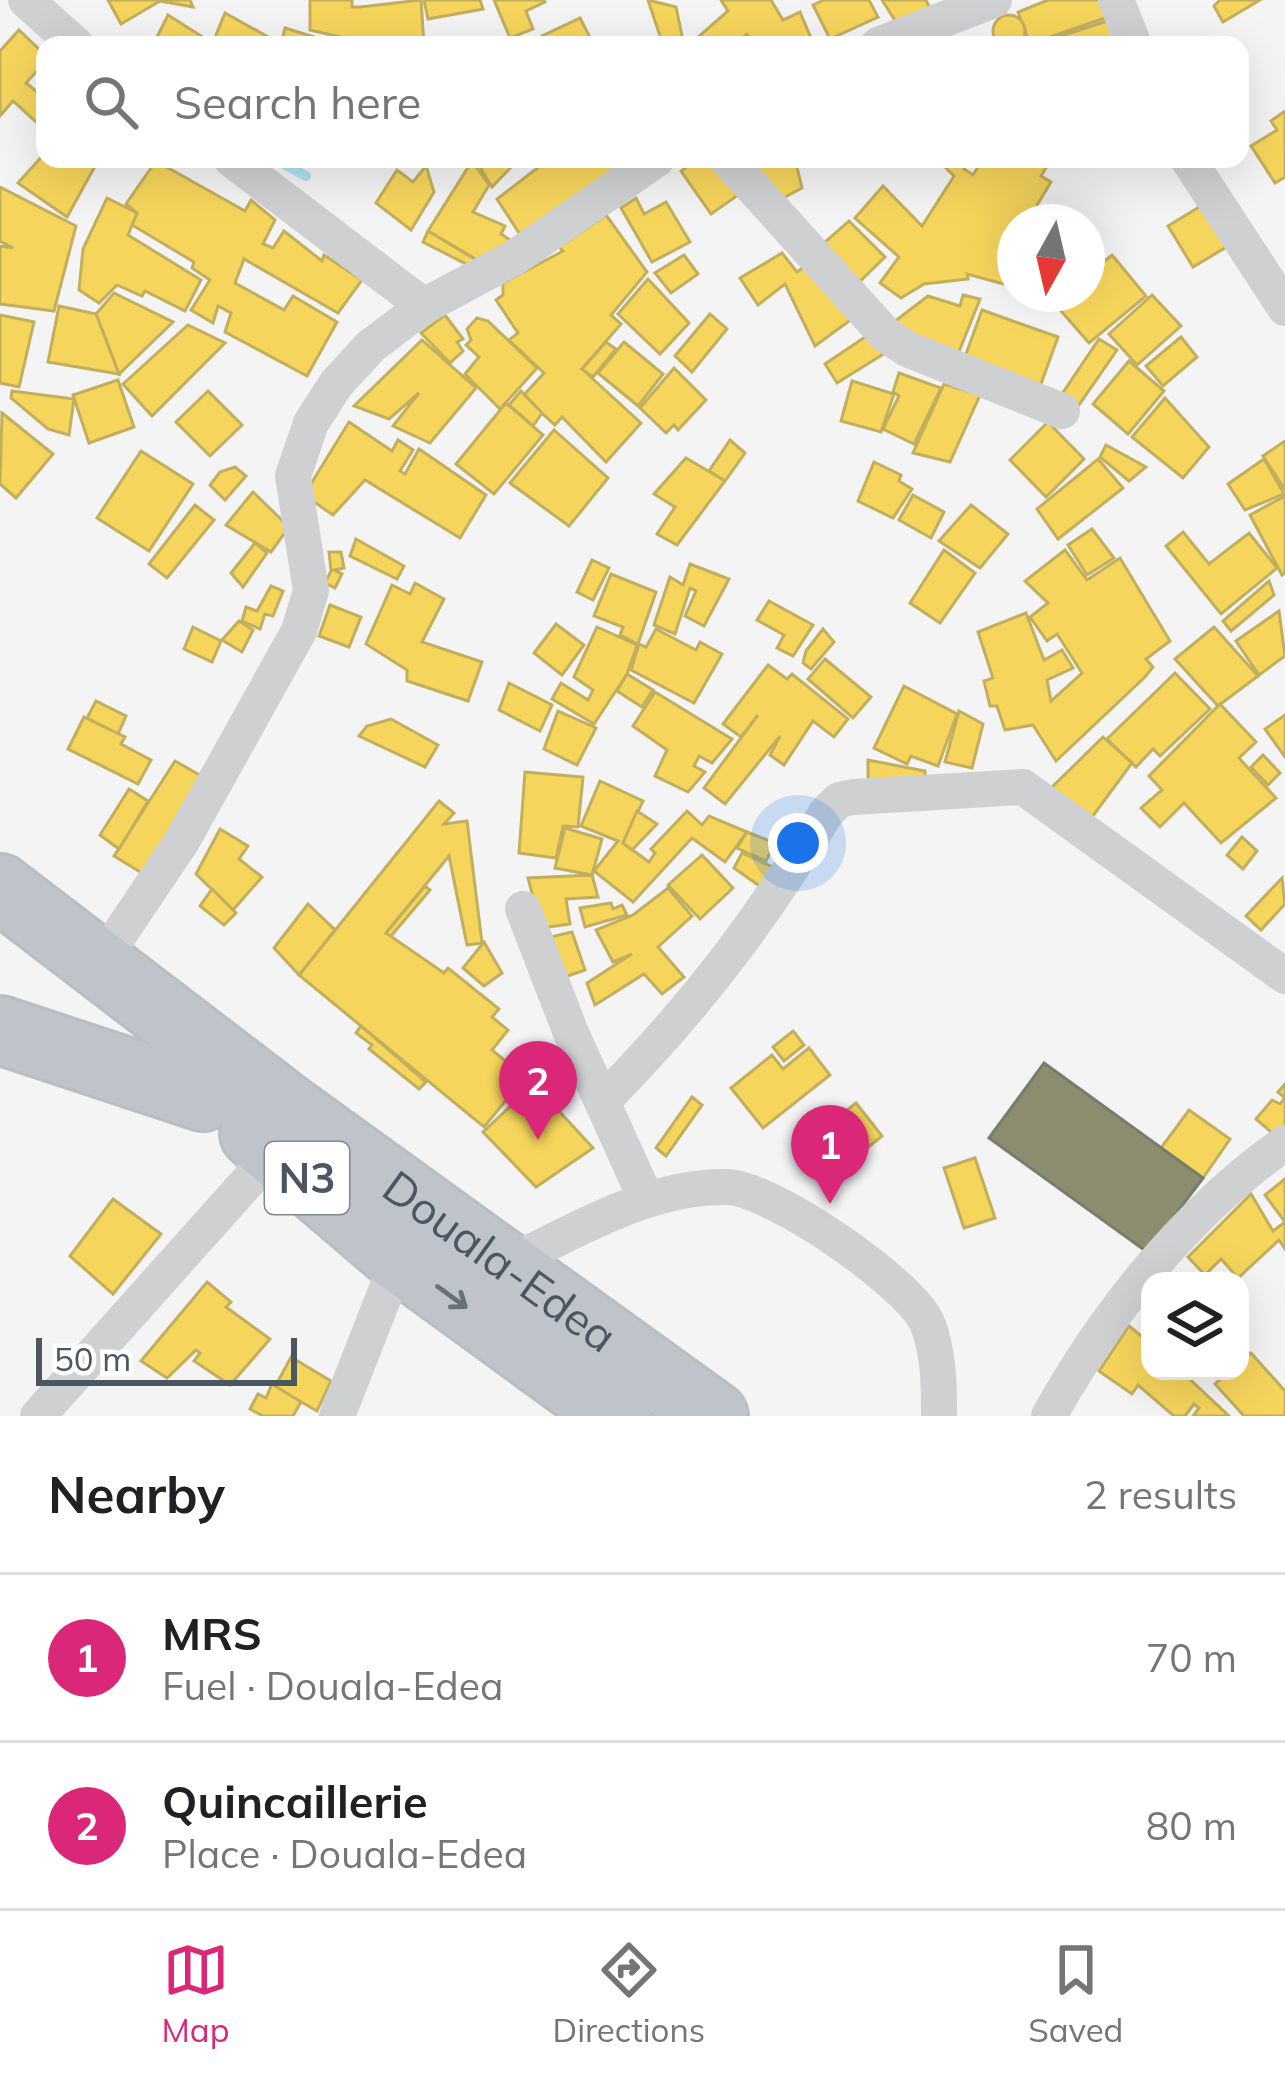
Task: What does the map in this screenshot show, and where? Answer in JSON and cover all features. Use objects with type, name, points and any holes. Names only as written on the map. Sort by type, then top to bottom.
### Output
[{"type":"highway","name":"Douala-Edea","points":[[0,888],[98,966],[714,1416]]},
{"type":"highway","name":"Douala-Edea","points":[[0,936],[276,1150],[399,1258],[616,1416]]},
{"type":"highway","points":[[0,1030],[203,1096]]},
{"type":"highway","points":[[512,1341],[572,1416]]},
{"type":"street","points":[[26,0],[66,36]]},
{"type":"street","points":[[901,36],[994,0]]},
{"type":"street","points":[[1116,0],[1130,36]]},
{"type":"street","points":[[243,168],[424,306]]},
{"type":"street","points":[[98,966],[182,841],[299,631],[311,591],[293,476],[311,423],[336,384],[371,346],[424,306],[514,259],[644,168]]},
{"type":"street","points":[[735,168],[886,335],[907,349],[1062,411]]},
{"type":"street","points":[[1195,168],[1285,308]]},
{"type":"street","points":[[602,1102],[671,1032],[757,926],[826,814],[839,800],[853,797],[1023,787],[1285,976]]},
{"type":"street","points":[[523,909],[646,1199]]},
{"type":"street","points":[[1048,1416],[1161,1257],[1238,1176],[1285,1143]]},
{"type":"street","points":[[38,1416],[276,1150]]},
{"type":"street","points":[[503,1265],[646,1199],[730,1187],[786,1207],[843,1241],[927,1321],[939,1375],[939,1416]]},
{"type":"street","points":[[337,1416],[399,1258]]},
{"type":"building: Homes","points":[[108,0],[190,0],[193,7],[160,1],[121,24]]},
{"type":"building: Homes","points":[[310,0],[352,0],[352,7],[360,7],[421,0],[423,36],[336,36],[310,30]]},
{"type":"building: Homes","points":[[424,0],[480,0],[483,9],[428,19]]},
{"type":"building: Homes","points":[[494,0],[544,0],[526,11],[533,29],[509,36]]},
{"type":"building: Homes","points":[[648,0],[676,7],[682,36],[660,36]]},
{"type":"building: Homes","points":[[721,0],[771,0],[783,20],[800,12],[810,36],[699,36],[728,11]]},
{"type":"building: Homes","points":[[824,0],[869,0],[878,17],[828,36],[813,5]]},
{"type":"building: Homes","points":[[882,0],[926,0],[931,11],[896,22]]},
{"type":"building: Homes","points":[[1048,0],[1105,0],[1111,16],[1053,36],[1027,36],[1018,12]]},
{"type":"building: Homes","points":[[1220,0],[1260,0],[1223,22],[1214,6]]},
{"type":"building: Homes","points":[[225,13],[267,36],[216,36]]},
{"type":"building: Homes","points":[[168,15],[201,36],[158,36]]},
{"type":"building: Homes","points":[[1009,15],[1023,25],[1023,36],[995,36],[993,31],[998,20]]},
{"type":"building: Homes","points":[[580,18],[589,36],[542,36]]},
{"type":"building: Homes","points":[[1113,19],[1118,36],[1061,36]]},
{"type":"building: Homes","points":[[285,28],[311,36],[283,36]]},
{"type":"building: Homes","points":[[19,30],[36,46],[36,72],[26,83],[36,91],[36,122],[13,101],[0,116],[0,51]]},
{"type":"building: Homes","points":[[1285,111],[1285,177],[1275,183],[1251,146],[1277,130],[1271,121]]},
{"type":"building: Homes","points":[[36,163],[36,168],[94,168],[67,217],[18,183]]},
{"type":"building: Homes","points":[[151,168],[168,168],[245,211],[251,200],[275,220],[263,244],[273,248],[284,231],[322,261],[324,255],[362,280],[338,313],[244,259],[235,283],[284,310],[293,296],[337,322],[307,376],[225,332],[231,313],[218,306],[213,323],[191,310],[210,280],[192,268],[194,262],[132,225],[137,213],[126,204]]},
{"type":"building: Homes","points":[[427,168],[434,192],[411,230],[376,203],[397,170],[413,182]]},
{"type":"building: Homes","points":[[468,168],[477,168],[489,185],[473,212],[505,226],[501,234],[519,246],[491,268],[428,231]]},
{"type":"building: Homes","points":[[480,168],[510,168],[492,187]]},
{"type":"building: Homes","points":[[537,168],[619,170],[525,242],[497,199]]},
{"type":"building: Homes","points":[[723,168],[741,193],[711,214],[681,171]]},
{"type":"building: Homes","points":[[741,168],[797,168],[802,188],[772,204]]},
{"type":"building: Homes","points":[[946,168],[965,168],[973,175],[977,168],[1046,168],[1041,176],[1051,182],[1038,204],[997,204],[997,282],[967,274],[968,279],[924,284],[901,298],[880,283],[899,257],[855,218],[883,186],[922,226],[954,176]]},
{"type":"building: Homes","points":[[0,187],[76,226],[54,311],[0,304],[0,246],[13,248],[0,241]]},
{"type":"building: Homes","points":[[107,198],[137,213],[128,235],[201,280],[185,311],[145,291],[142,296],[117,285],[99,303],[79,290],[83,249]]},
{"type":"building: Homes","points":[[636,198],[644,214],[666,202],[690,242],[652,262],[621,208]]},
{"type":"building: Homes","points":[[1204,204],[1230,245],[1193,267],[1168,226]]},
{"type":"building: Homes","points":[[606,215],[647,272],[611,315],[621,324],[582,369],[641,423],[606,462],[562,417],[555,425],[523,396],[544,373],[509,340],[518,333],[496,300],[503,295],[503,283],[563,251],[559,247]]},
{"type":"building: Homes","points":[[849,221],[885,257],[853,288],[817,249]]},
{"type":"building: Homes","points":[[428,231],[481,263],[476,269],[423,242]]},
{"type":"building: Homes","points":[[782,253],[797,272],[810,262],[856,316],[815,346],[785,284],[758,305],[740,278]]},
{"type":"building: Homes","points":[[684,255],[698,274],[671,293],[655,273]]},
{"type":"building: Homes","points":[[1112,255],[1146,296],[1089,343],[1062,312],[1105,312],[1105,261]]},
{"type":"building: Homes","points":[[648,279],[689,323],[660,354],[618,314]]},
{"type":"building: Homes","points":[[114,293],[173,322],[119,374],[96,314]]},
{"type":"building: Homes","points":[[963,295],[980,299],[954,364],[886,328],[928,296],[960,306]]},
{"type":"building: Homes","points":[[1152,295],[1181,326],[1137,365],[1109,334]]},
{"type":"building: Homes","points":[[59,306],[96,314],[119,374],[48,362]]},
{"type":"building: Homes","points":[[982,310],[1058,337],[1038,392],[962,365]]},
{"type":"building: Homes","points":[[710,314],[727,329],[692,372],[675,356]]},
{"type":"building: Homes","points":[[0,315],[34,322],[19,387],[0,383]]},
{"type":"building: Homes","points":[[445,315],[463,339],[457,342],[463,351],[450,363],[421,333]]},
{"type":"building: Homes","points":[[477,318],[488,321],[537,368],[500,409],[465,374],[479,357],[466,345],[471,340],[467,329]]},
{"type":"building: Homes","points":[[188,325],[225,343],[152,416],[123,384]]},
{"type":"building: Homes","points":[[871,333],[885,353],[837,383],[825,364]]},
{"type":"building: Homes","points":[[1181,337],[1197,357],[1163,386],[1146,366]]},
{"type":"building: Homes","points":[[1099,339],[1117,350],[1074,412],[1058,400]]},
{"type":"building: Homes","points":[[422,340],[476,388],[430,443],[393,426],[419,393],[389,419],[354,406]]},
{"type":"building: Homes","points":[[606,342],[616,349],[593,377],[582,369]]},
{"type":"building: Homes","points":[[624,342],[663,374],[638,406],[598,373]]},
{"type":"building: Homes","points":[[1129,361],[1164,391],[1128,434],[1093,404]]},
{"type":"building: Homes","points":[[674,368],[706,400],[678,430],[674,425],[666,433],[640,408]]},
{"type":"building: Homes","points":[[899,373],[941,388],[914,444],[883,429],[899,396],[893,392]]},
{"type":"building: Homes","points":[[118,380],[134,427],[89,443],[73,395]]},
{"type":"building: Homes","points":[[852,381],[894,394],[881,432],[841,421]]},
{"type":"building: Homes","points":[[944,384],[980,395],[950,462],[913,453]]},
{"type":"building: Homes","points":[[12,391],[74,399],[69,435],[48,429],[11,398]]},
{"type":"building: Homes","points":[[208,391],[242,425],[210,456],[176,422]]},
{"type":"building: Homes","points":[[521,391],[542,413],[533,426],[509,405]]},
{"type":"building: Homes","points":[[1165,398],[1209,447],[1183,478],[1132,437]]},
{"type":"building: Homes","points":[[506,403],[543,435],[494,494],[456,464]]},
{"type":"building: Homes","points":[[2,413],[53,454],[16,498],[0,484]]},
{"type":"building: Homes","points":[[349,422],[392,451],[398,440],[413,450],[400,471],[405,474],[419,449],[486,495],[460,538],[365,480],[333,515],[304,495]]},
{"type":"building: Homes","points":[[1048,422],[1084,459],[1046,497],[1010,460]]},
{"type":"building: Homes","points":[[554,430],[608,478],[569,526],[510,483]]},
{"type":"building: Homes","points":[[730,440],[745,453],[725,481],[709,471]]},
{"type":"building: Homes","points":[[1285,441],[1285,490],[1263,456]]},
{"type":"building: Homes","points":[[1106,445],[1146,467],[1129,481],[1100,457]]},
{"type":"building: Homes","points":[[141,451],[193,484],[149,551],[97,518]]},
{"type":"building: Homes","points":[[686,458],[725,481],[677,545],[657,534],[675,507],[654,494]]},
{"type":"building: Homes","points":[[1098,459],[1123,488],[1058,539],[1037,509]]},
{"type":"building: Homes","points":[[1264,459],[1284,494],[1245,510],[1228,484]]},
{"type":"building: Homes","points":[[874,462],[901,475],[899,481],[912,489],[893,518],[858,501]]},
{"type":"building: Homes","points":[[235,467],[246,476],[225,500],[210,485],[220,472]]},
{"type":"building: Homes","points":[[253,492],[289,527],[271,552],[226,525]]},
{"type":"building: Homes","points":[[913,495],[944,512],[931,538],[899,520]]},
{"type":"building: Homes","points":[[1285,496],[1285,573],[1282,575],[1250,515]]},
{"type":"building: Homes","points":[[195,505],[214,520],[167,578],[149,564]]},
{"type":"building: Homes","points":[[971,505],[1008,534],[980,568],[939,541]]},
{"type":"building: Homes","points":[[1092,529],[1114,558],[1087,575],[1068,545]]},
{"type":"building: Homes","points":[[1183,532],[1209,564],[1249,533],[1277,568],[1221,614],[1166,546]]},
{"type":"building: Homes","points":[[356,539],[404,566],[397,579],[350,556]]},
{"type":"building: Homes","points":[[255,543],[267,553],[243,587],[231,573]]},
{"type":"building: Homes","points":[[944,550],[975,573],[940,623],[910,603]]},
{"type":"building: Homes","points":[[1065,550],[1087,580],[1120,558],[1170,641],[1146,659],[1153,667],[1145,677],[1056,761],[1033,725],[1005,730],[997,706],[990,706],[984,681],[993,678],[978,632],[1026,613],[1044,660],[1062,650],[1073,668],[1047,680],[1051,701],[1082,673],[1057,634],[1047,641],[1030,617],[1048,603],[1025,581]]},
{"type":"building: Homes","points":[[329,552],[341,552],[344,568],[334,570],[342,574],[335,588],[325,583],[331,571]]},
{"type":"building: Homes","points":[[592,560],[609,568],[593,600],[577,592]]},
{"type":"building: Homes","points":[[690,564],[729,579],[704,626],[685,616],[696,591],[690,588],[675,634],[654,625],[670,577],[683,585]]},
{"type":"building: Homes","points":[[611,574],[656,592],[638,644],[620,635],[623,627],[594,616]]},
{"type":"building: Homes","points":[[1269,581],[1274,595],[1231,631],[1223,621]]},
{"type":"building: Homes","points":[[415,583],[444,599],[422,642],[482,662],[468,701],[407,681],[407,670],[366,644],[392,585],[410,594]]},
{"type":"building: Homes","points":[[271,586],[283,591],[273,616],[265,614],[260,629],[242,621],[246,607],[257,611]]},
{"type":"building: Homes","points":[[769,601],[813,625],[793,656],[777,648],[784,635],[757,620]]},
{"type":"building: Homes","points":[[330,605],[361,617],[349,647],[319,636]]},
{"type":"building: Homes","points":[[1279,611],[1285,656],[1259,675],[1236,641]]},
{"type":"building: Homes","points":[[239,621],[253,630],[242,652],[222,640]]},
{"type":"building: Homes","points":[[556,624],[584,645],[562,675],[534,653]]},
{"type":"building: Homes","points":[[193,627],[221,641],[212,662],[184,649]]},
{"type":"building: Homes","points":[[597,627],[637,645],[627,674],[594,724],[552,699],[561,683],[588,700],[593,690],[574,677]]},
{"type":"building: Homes","points":[[1214,627],[1258,676],[1218,706],[1175,659]]},
{"type":"building: Homes","points":[[656,629],[696,650],[700,642],[722,654],[694,703],[631,670],[639,644],[646,647]]},
{"type":"building: Homes","points":[[823,629],[834,642],[811,669],[803,663],[806,651]]},
{"type":"building: Homes","points":[[825,659],[871,697],[853,718],[808,679]]},
{"type":"building: Homes","points":[[768,665],[787,679],[792,674],[848,719],[834,737],[813,721],[784,765],[770,755],[780,736],[725,804],[704,788],[758,715],[741,737],[723,724]]},
{"type":"building: Homes","points":[[1175,673],[1210,709],[1160,756],[1153,749],[1136,767],[1107,739]]},
{"type":"building: Homes","points":[[627,674],[653,690],[642,707],[617,691]]},
{"type":"building: Homes","points":[[509,683],[552,705],[540,731],[499,710]]},
{"type":"building: Homes","points":[[904,686],[957,714],[938,766],[911,756],[907,764],[874,748]]},
{"type":"building: Homes","points":[[655,692],[732,739],[712,763],[699,756],[694,766],[705,772],[688,792],[655,776],[667,750],[633,726]]},
{"type":"building: Homes","points":[[96,701],[126,716],[118,734],[87,718]]},
{"type":"building: Homes","points":[[1220,704],[1256,742],[1239,758],[1276,798],[1221,843],[1184,803],[1160,827],[1141,808],[1162,790],[1149,776]]},
{"type":"building: Homes","points":[[558,711],[596,728],[577,765],[544,749]]},
{"type":"building: Homes","points":[[959,711],[983,724],[972,768],[945,762]]},
{"type":"building: Homes","points":[[1285,715],[1285,757],[1265,729]]},
{"type":"building: Homes","points":[[84,717],[125,737],[121,744],[151,760],[138,784],[68,749]]},
{"type":"building: Homes","points":[[391,719],[438,745],[425,767],[359,736],[367,726]]},
{"type":"building: Homes","points":[[1103,737],[1132,763],[1087,824],[1049,790]]},
{"type":"building: Homes","points":[[1263,755],[1280,773],[1268,785],[1251,767]]},
{"type":"building: Homes","points":[[868,760],[925,771],[925,778],[868,792]]},
{"type":"building: Homes","points":[[175,761],[205,778],[150,878],[114,856]]},
{"type":"building: Homes","points":[[525,772],[583,777],[578,827],[563,826],[556,858],[519,853]]},
{"type":"building: Homes","points":[[600,781],[643,801],[623,843],[649,862],[655,853],[651,849],[687,811],[702,825],[709,816],[747,832],[725,862],[692,838],[633,902],[594,871],[618,841],[581,826]]},
{"type":"building: Homes","points":[[129,789],[148,801],[119,849],[100,835]]},
{"type":"building: Homes","points":[[439,801],[454,813],[444,824],[467,821],[482,943],[467,945],[449,856],[386,933],[444,973],[448,968],[499,1009],[492,1017],[508,1030],[492,1050],[525,1077],[484,1127],[299,975]]},
{"type":"building: Homes","points":[[637,811],[657,824],[632,850],[623,843]]},
{"type":"building: Homes","points":[[565,828],[602,839],[592,875],[555,868]]},
{"type":"building: Homes","points":[[220,829],[248,846],[239,859],[262,877],[233,910],[196,874]]},
{"type":"building: Homes","points":[[747,832],[775,843],[766,861],[737,848]]},
{"type":"building: Homes","points":[[1242,837],[1257,851],[1243,869],[1227,855]]},
{"type":"building: Homes","points":[[742,853],[773,867],[761,887],[734,868]]},
{"type":"building: Homes","points":[[702,855],[733,888],[700,919],[668,885]]},
{"type":"building: Homes","points":[[592,875],[598,897],[566,899],[570,924],[541,928],[528,878]]},
{"type":"building: Homes","points":[[1282,878],[1285,904],[1261,930],[1246,916]]},
{"type":"building: Homes","points":[[425,886],[430,890],[391,936],[386,933]]},
{"type":"building: Homes","points":[[668,888],[692,916],[658,947],[684,977],[662,994],[644,974],[595,1005],[587,983],[632,954],[613,962],[596,930],[633,915]]},
{"type":"building: Homes","points":[[212,889],[236,913],[224,925],[200,906]]},
{"type":"building: Homes","points":[[611,903],[613,909],[622,905],[627,915],[585,927],[580,908]]},
{"type":"building: Homes","points":[[308,904],[335,930],[299,975],[274,948]]},
{"type":"building: Homes","points":[[572,932],[585,970],[562,978],[550,937]]},
{"type":"building: Homes","points":[[484,942],[502,973],[484,986],[463,968]]},
{"type":"building: Homes","points":[[361,1026],[426,1082],[419,1089],[369,1049],[372,1045],[356,1033]]},
{"type":"building: Homes","points":[[793,1031],[804,1045],[784,1061],[773,1047]]},
{"type":"building: Homes","points":[[809,1048],[830,1075],[763,1128],[731,1088],[772,1055],[783,1069]]},
{"type":"building: Homes","points":[[534,1084],[593,1148],[536,1187],[483,1132]]},
{"type":"building: Homes","points":[[692,1097],[702,1105],[666,1156],[656,1148]]},
{"type":"building: Homes","points":[[1285,1098],[1285,1128],[1277,1137],[1256,1119],[1272,1100],[1280,1104]]},
{"type":"building: Homes","points":[[856,1103],[882,1136],[823,1184],[797,1151]]},
{"type":"building: Homes","points":[[1189,1110],[1230,1139],[1203,1178],[1161,1148]]},
{"type":"building: Homes","points":[[975,1158],[995,1218],[964,1228],[944,1168]]},
{"type":"building: Homes","points":[[1285,1179],[1285,1222],[1265,1195]]},
{"type":"building: Homes","points":[[1251,1194],[1273,1231],[1285,1222],[1285,1249],[1279,1240],[1244,1272],[1233,1272],[1221,1259],[1202,1272],[1188,1257]]},
{"type":"building: Homes","points":[[113,1199],[161,1234],[113,1294],[70,1256]]},
{"type":"building: Homes","points":[[207,1282],[231,1302],[226,1307],[270,1339],[230,1385],[194,1361],[200,1353],[196,1350],[167,1378],[141,1361]]},
{"type":"building: Homes","points":[[1129,1326],[1141,1336],[1141,1380],[1191,1380],[1229,1416],[1193,1416],[1199,1408],[1194,1404],[1185,1416],[1174,1416],[1138,1385],[1132,1394],[1099,1371]]},
{"type":"building: Homes","points":[[1249,1355],[1285,1391],[1285,1416],[1244,1416],[1215,1384],[1249,1380]]},
{"type":"building: Homes","points":[[291,1357],[331,1381],[317,1411],[275,1387]]},
{"type":"building: Homes","points":[[272,1384],[301,1402],[293,1416],[263,1416],[250,1409],[258,1394],[266,1398]]},
{"type":"building: Industry","points":[[1044,1063],[1203,1178],[1147,1252],[989,1138]]},
{"type":"waterway","points":[[291,168],[306,176]]},
{"type":"place","name":"Quincaillerie","points":[[538,1140]]},
{"type":"place","name":"MRS","points":[[830,1204]]}]
